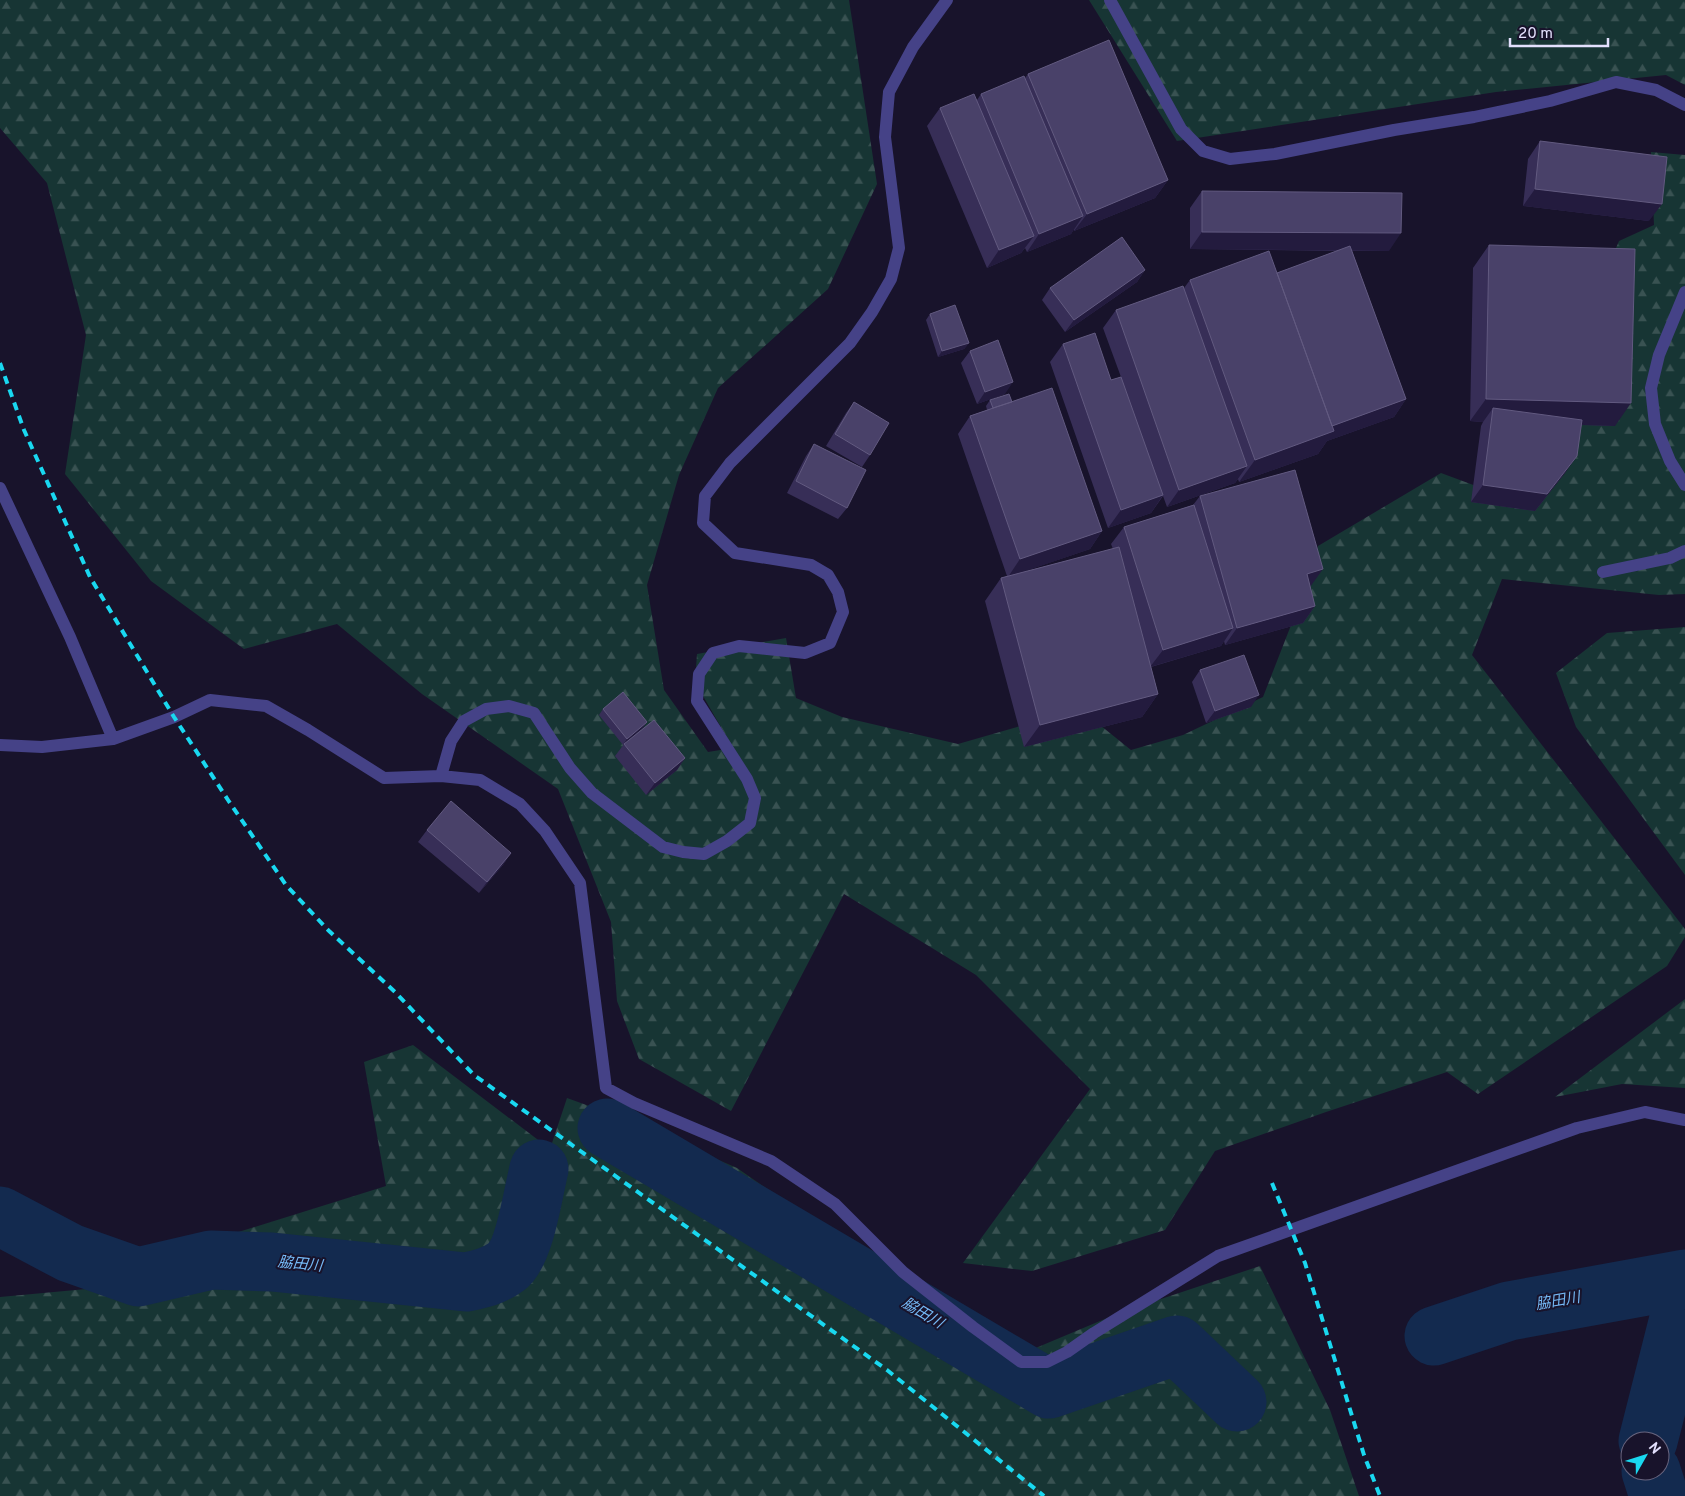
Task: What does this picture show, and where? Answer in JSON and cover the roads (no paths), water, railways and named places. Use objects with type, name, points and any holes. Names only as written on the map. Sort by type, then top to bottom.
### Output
[{"type":"street","points":[[442,776],[451,741],[464,721],[486,708],[509,706],[534,713],[570,768],[592,793],[663,847],[683,852],[704,854],[727,841],[750,823],[755,798],[747,780],[697,701],[699,674],[713,653],[739,646],[805,653],[830,643],[843,612],[838,592],[828,574],[811,565],[735,553],[703,523],[705,496],[730,463],[850,343],[872,312],[891,279],[899,248],[886,137],[889,92],[913,47],[947,0]]},
{"type":"street","points":[[1110,0],[1181,129],[1204,151],[1230,159],[1275,154],[1394,130],[1474,117],[1550,101],[1616,82],[1656,90],[1685,105]]},
{"type":"street","points":[[1685,292],[1660,355],[1651,388],[1655,424],[1670,461],[1685,485]]},
{"type":"street","points":[[0,488],[70,637],[113,739]]},
{"type":"street","points":[[1602,572],[1670,558],[1685,551]]},
{"type":"street","points":[[0,745],[42,747],[113,739],[210,700],[266,706],[384,778],[442,776],[480,780],[520,804],[545,831],[580,883],[606,1088],[634,1103],[771,1161],[835,1204],[903,1272],[972,1327],[1021,1362],[1047,1362],[1066,1352],[1218,1256],[1577,1128],[1645,1112],[1685,1120]]},
{"type":"waterway","name":"脇田川","points":[[607,1128],[1049,1389],[1177,1345],[1237,1402]]},
{"type":"waterway","name":"脇田川","points":[[0,1216],[70,1253],[138,1277],[211,1260],[272,1262],[466,1282],[497,1273],[513,1260],[523,1236],[539,1169]]},
{"type":"waterway","name":"脇田川","points":[[1434,1336],[1509,1311],[1685,1279]]},
{"type":"waterway","name":"脇田川","points":[[1651,1431],[1685,1295]]},
{"type":"waterway","name":"脇田川","points":[[1654,1481],[1659,1496]]},
{"type":"railway","points":[[0,363],[24,430],[90,577],[174,717],[286,885],[328,930],[395,992],[474,1075],[887,1370],[1044,1496]]},
{"type":"railway","points":[[1272,1183],[1305,1263],[1364,1455],[1380,1496]]}]
